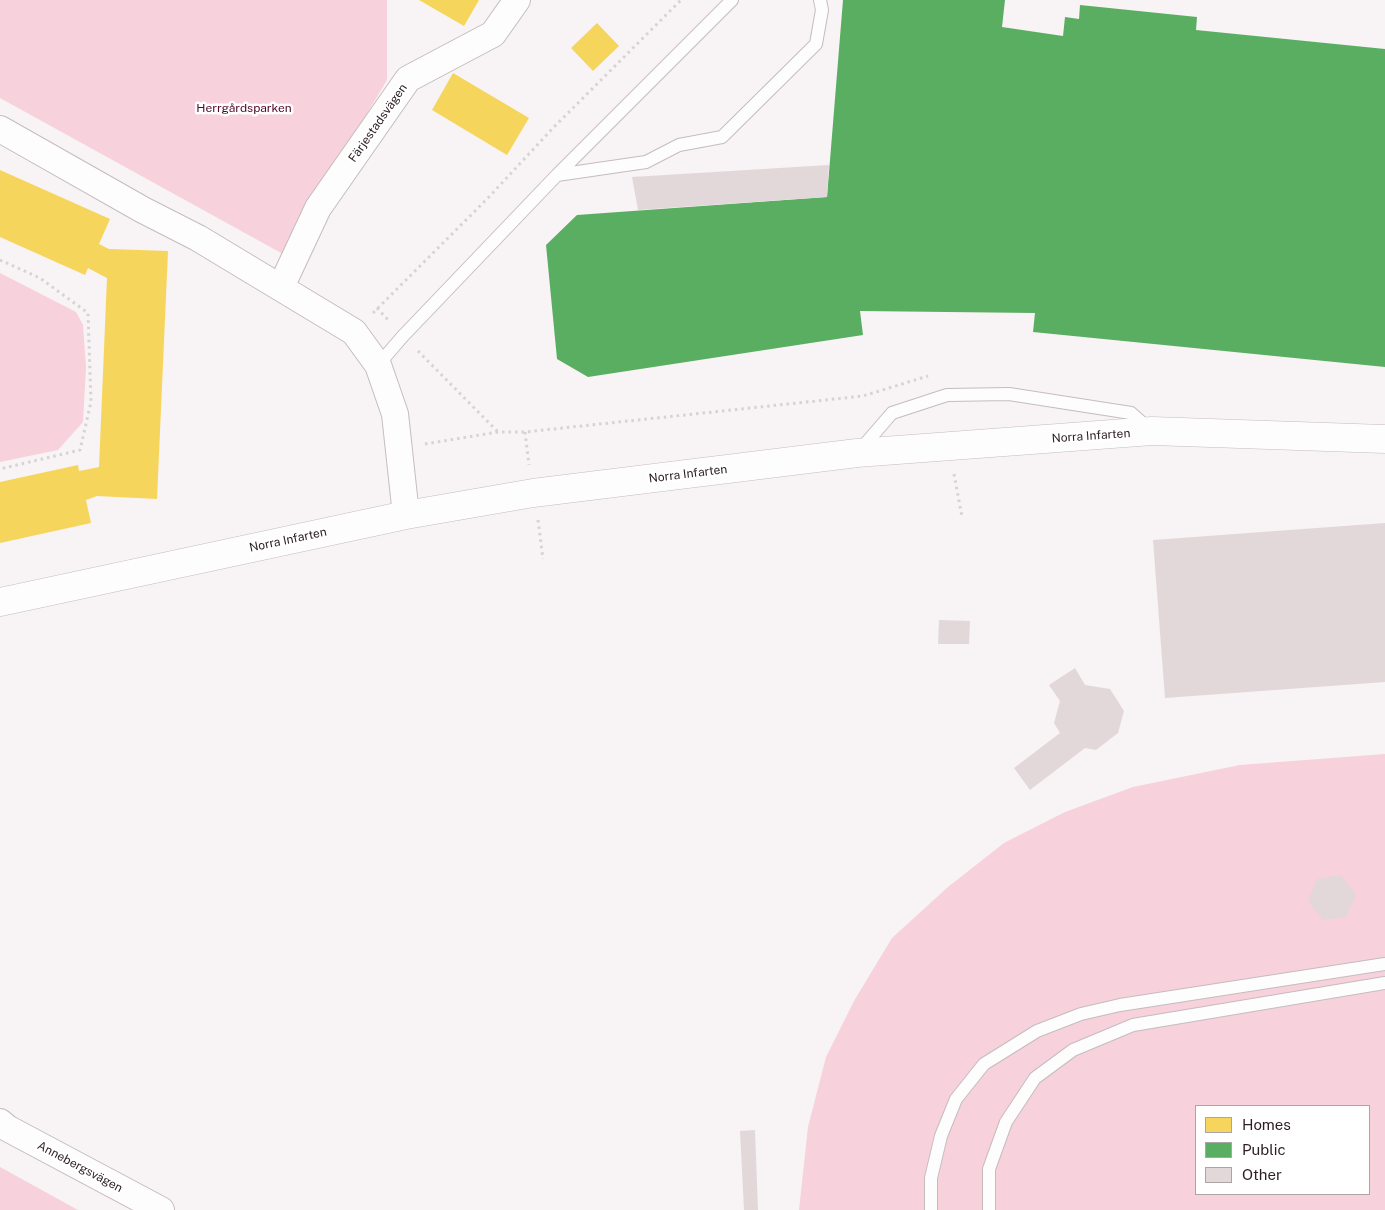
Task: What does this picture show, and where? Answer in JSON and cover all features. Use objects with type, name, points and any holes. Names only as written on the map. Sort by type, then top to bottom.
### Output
[{"type":"street","name":"Färjestadsvägen","points":[[282,287],[318,208],[408,79],[493,34],[517,0]]},
{"type":"street","points":[[0,129],[143,210],[198,238],[354,332],[378,365],[395,414],[406,515]]},
{"type":"street","name":"Norra Infarten","points":[[0,602],[406,515],[533,493],[857,453],[1152,431],[1385,439]]},
{"type":"street","name":"Annebergsvägen","points":[[0,1122],[7,1128],[161,1210]]},
{"type":"lane","points":[[378,365],[403,336],[557,175],[732,0]]},
{"type":"lane","points":[[557,175],[646,162],[679,145],[722,137],[816,44],[822,10],[820,0]]},
{"type":"lane","points":[[857,453],[892,413],[947,395],[1009,394],[1130,413],[1152,431]]},
{"type":"lane","points":[[931,1210],[932,1178],[941,1136],[956,1098],[984,1064],[1037,1031],[1081,1014],[1120,1005],[1385,964]]},
{"type":"lane","points":[[988,1210],[989,1169],[1006,1122],[1034,1078],[1074,1050],[1133,1025],[1385,983]]},
{"type":"path","points":[[354,332],[681,0]]},
{"type":"path","points":[[0,260],[40,278],[88,313],[91,402],[80,450],[0,469]]},
{"type":"path","points":[[377,308],[498,432]]},
{"type":"path","points":[[524,432],[529,463]]},
{"type":"path","points":[[538,523],[543,559]]},
{"type":"green space","name":"Herrgårdsparken","points":[[0,0],[387,0],[387,80],[283,254],[0,98]]},
{"type":"green space","points":[[0,273],[76,312],[83,325],[86,367],[83,422],[58,450],[0,462]]},
{"type":"green space","points":[[1385,754],[1385,1210],[799,1210],[808,1127],[826,1057],[854,1001],[892,938],[948,887],[1004,843],[1065,812],[1133,787],[1240,765]]},
{"type":"green space","points":[[0,1167],[78,1210],[0,1210]]},
{"type":"building: Homes","points":[[419,0],[479,0],[464,26]]},
{"type":"building: Homes","points":[[597,23],[619,46],[593,71],[571,48]]},
{"type":"building: Homes","points":[[453,73],[529,118],[507,155],[432,110]]},
{"type":"building: Homes","points":[[0,170],[110,219],[99,244],[109,249],[168,251],[157,499],[97,496],[86,500],[91,523],[0,543],[0,482],[78,465],[79,471],[99,467],[107,278],[88,268],[85,275],[0,237]]},
{"type":"building: Public","points":[[843,0],[1005,0],[1002,27],[1063,36],[1065,17],[1079,19],[1080,5],[1197,17],[1196,30],[1385,49],[1385,367],[1033,332],[1035,313],[860,311],[863,335],[588,377],[557,359],[546,245],[577,215],[827,197]]},
{"type":"building: Other","points":[[829,165],[827,197],[638,210],[632,177]]},
{"type":"building: Other","points":[[1385,523],[1385,682],[1165,698],[1153,540]]},
{"type":"building: Other","points":[[939,620],[970,621],[969,644],[938,644]]},
{"type":"building: Other","points":[[1075,668],[1085,685],[1110,689],[1124,711],[1118,733],[1096,750],[1085,748],[1030,790],[1014,768],[1060,733],[1054,723],[1060,701],[1049,685]]},
{"type":"building: Other","points":[[1341,875],[1356,895],[1346,917],[1323,920],[1308,901],[1317,879]]},
{"type":"building: Other","points":[[755,1130],[758,1210],[744,1210],[740,1131]]}]
